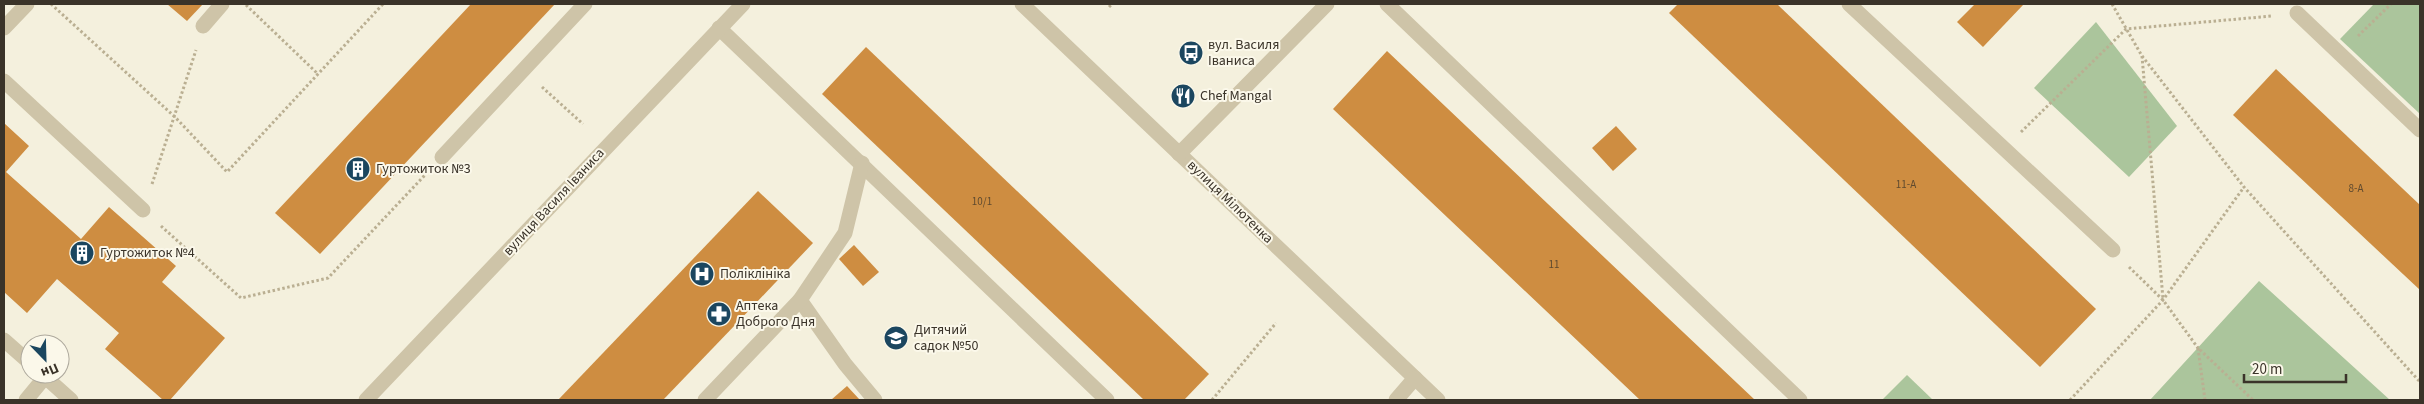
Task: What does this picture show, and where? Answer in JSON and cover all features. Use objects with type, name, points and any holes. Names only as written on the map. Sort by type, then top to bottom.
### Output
[{"type":"street","points":[[4,28],[27,4]]},
{"type":"street","points":[[203,26],[222,4]]},
{"type":"street","points":[[442,157],[585,4]]},
{"type":"street","name":"вулиця Василя Іваниса","points":[[366,400],[742,4]]},
{"type":"street","name":"вулиця Мілютенка","points":[[1022,4],[1438,400]]},
{"type":"street","points":[[1179,154],[1327,4]]},
{"type":"street","points":[[1387,4],[1800,400]]},
{"type":"street","points":[[1849,4],[2113,250]]},
{"type":"street","points":[[2297,13],[2420,130]]},
{"type":"street","points":[[719,28],[862,163],[1107,400]]},
{"type":"street","points":[[4,81],[143,210]]},
{"type":"street","points":[[705,400],[800,300],[845,233],[862,163]]},
{"type":"street","points":[[800,300],[845,364],[876,400]]},
{"type":"street","points":[[4,340],[20,354]]},
{"type":"street","points":[[1396,400],[1415,378]]},
{"type":"street","points":[[26,400],[37,384]]},
{"type":"street","points":[[52,384],[71,400]]},
{"type":"path","points":[[51,4],[175,117],[227,172],[383,4]]},
{"type":"path","points":[[244,4],[318,74]]},
{"type":"path","points":[[2112,4],[2142,56],[2244,187],[2420,382]]},
{"type":"path","points":[[2340,54],[2391,4]]},
{"type":"path","points":[[2004,148],[2126,29],[2297,13]]},
{"type":"path","points":[[203,26],[175,117],[143,210],[241,298],[328,278],[442,157]]},
{"type":"path","points":[[2142,56],[2163,300]]},
{"type":"path","points":[[523,70],[584,124]]},
{"type":"path","points":[[2070,400],[2163,300],[2244,187]]},
{"type":"path","points":[[2113,250],[2163,300],[2198,348],[2253,400]]},
{"type":"path","points":[[1212,400],[1276,323]]},
{"type":"path","points":[[2198,348],[2205,400]]},
{"type":"green space","points":[[2374,4],[2420,4],[2420,114],[2340,39]]},
{"type":"green space","points":[[2096,22],[2177,126],[2129,177],[2034,88]]},
{"type":"green space","points":[[2259,281],[2390,400],[2150,400]]},
{"type":"green space","points":[[1907,375],[1933,400],[1882,400]]},
{"type":"building","points":[[167,4],[203,4],[187,21]]},
{"type":"building","name":"Гуртожиток №3","points":[[471,4],[555,4],[320,254],[275,213]]},
{"type":"building","points":[[1678,4],[1777,4],[2096,309],[2040,367],[1669,13]]},
{"type":"building","points":[[1975,4],[2024,4],[1983,47],[1957,22]]},
{"type":"building","points":[[866,47],[1209,374],[1184,400],[1144,400],[822,94]]},
{"type":"building","points":[[1387,51],[1755,400],[1640,400],[1333,109]]},
{"type":"building","points":[[2276,69],[2420,205],[2420,290],[2233,115]]},
{"type":"building","name":"Гуртожиток №4","points":[[4,123],[29,146],[6,172],[81,239],[109,207],[176,266],[162,282],[225,338],[170,400],[163,400],[105,349],[119,333],[57,279],[27,313],[4,292]]},
{"type":"building","points":[[1616,126],[1637,149],[1613,171],[1592,148]]},
{"type":"building","points":[[758,191],[813,243],[737,323],[663,400],[558,400]]},
{"type":"building","points":[[854,245],[879,272],[863,286],[839,259]]},
{"type":"building","points":[[847,386],[860,400],[831,400]]},
{"type":"place","name":"вул. Василя Іваниса","points":[[1191,53]]},
{"type":"place","name":"Chef Mangal","points":[[1183,96]]},
{"type":"place","name":"Гуртожиток №3","points":[[358,169]]},
{"type":"place","name":"Гуртожиток №4","points":[[82,253]]},
{"type":"place","name":"Поліклініка","points":[[702,274]]},
{"type":"place","name":"Аптека Доброго Дня","points":[[719,314]]},
{"type":"place","name":"Дитячий садок №50","points":[[896,338]]}]
